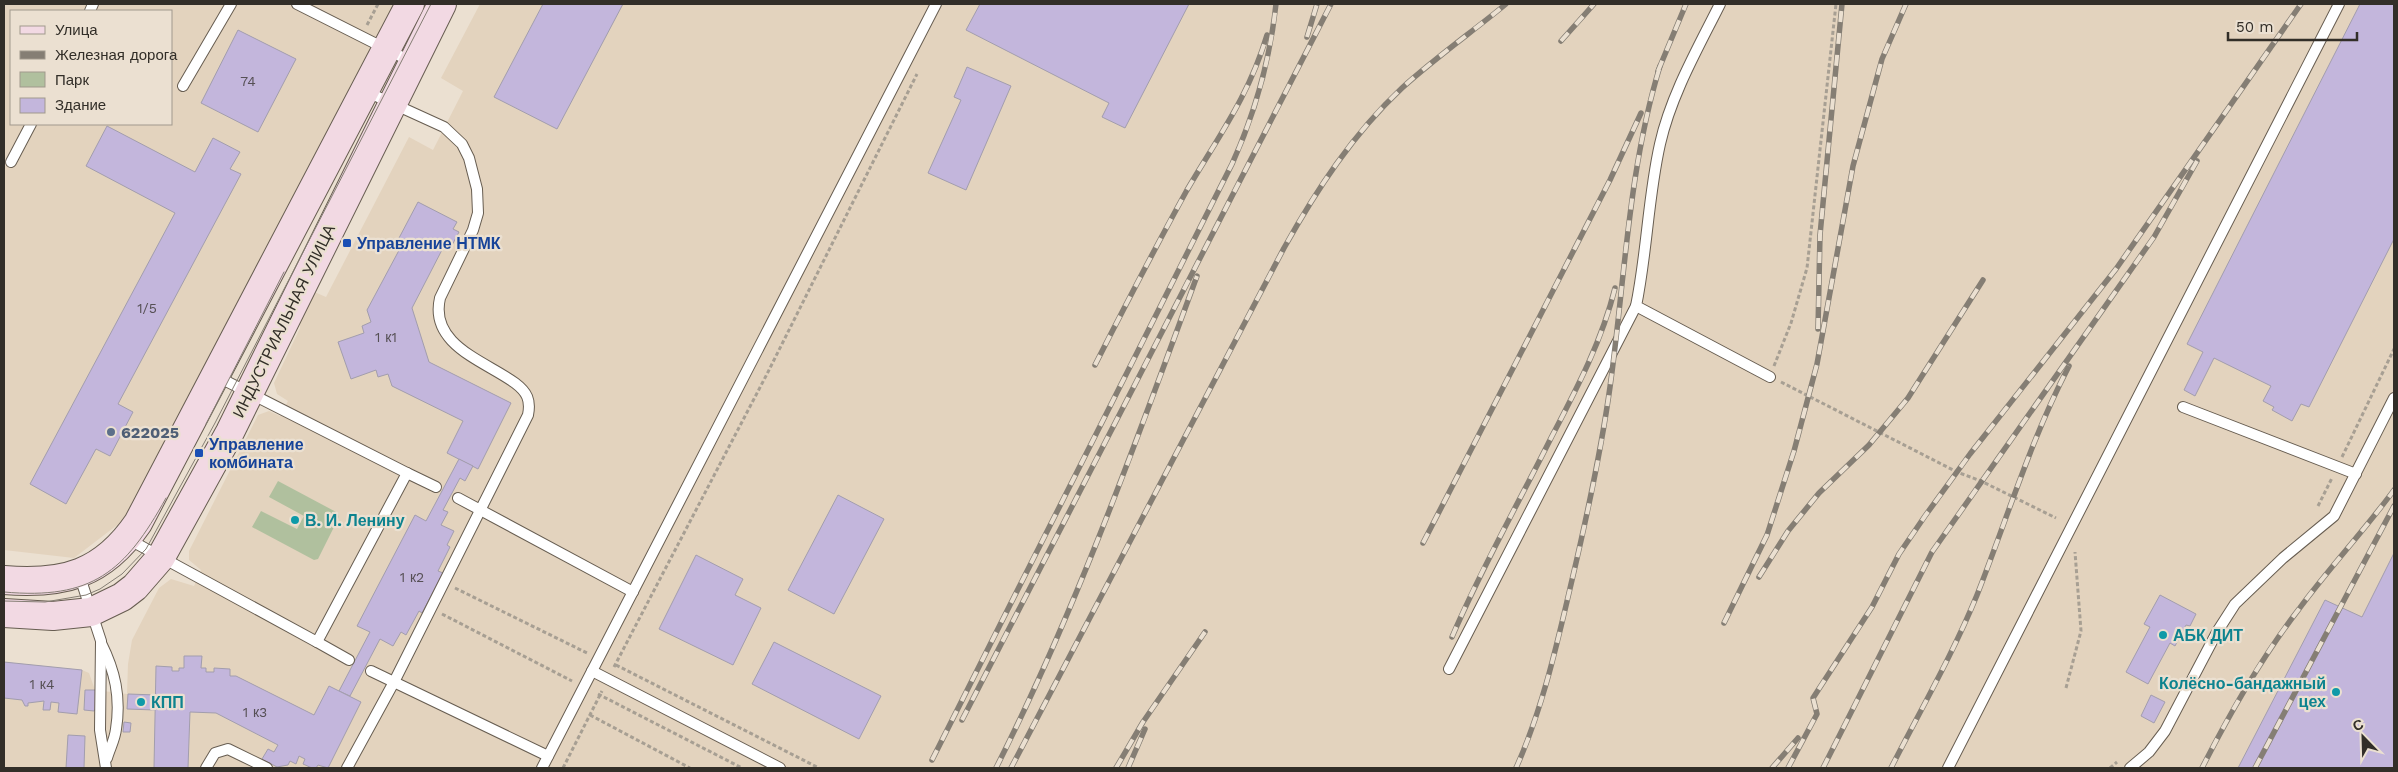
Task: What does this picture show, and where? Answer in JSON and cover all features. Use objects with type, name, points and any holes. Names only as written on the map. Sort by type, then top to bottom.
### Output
[{"type":"main road","name":"ИНДУСТРИАЛЬНАЯ УЛИЦА","points":[[4,580],[47,581],[79,574],[108,558],[127,539],[138,523],[410,4]]},
{"type":"main road","name":"ИНДУСТРИАЛЬНАЯ УЛИЦА","points":[[4,613],[53,616],[91,612],[129,592],[148,574],[161,557],[230,432],[391,103],[442,4]]},
{"type":"lane","points":[[183,86],[231,4]]},
{"type":"lane","points":[[296,4],[412,62]]},
{"type":"lane","points":[[542,768],[936,4]]},
{"type":"lane","points":[[1448,669],[1636,306],[1655,169],[1665,125],[1697,50],[1720,4]]},
{"type":"lane","points":[[1948,768],[2339,4]]},
{"type":"lane","points":[[347,768],[394,682],[528,414],[530,403],[524,390],[507,377],[452,343],[443,332],[437,309],[440,298],[473,230],[478,213],[479,204],[470,158],[452,133],[444,127],[364,90]]},
{"type":"lane","points":[[11,162],[30,125]]},
{"type":"lane","points":[[1636,306],[1770,377]]},
{"type":"lane","points":[[216,375],[436,488]]},
{"type":"lane","points":[[2130,768],[2149,752],[2165,732],[2226,616],[2283,558],[2334,516],[2394,398]]},
{"type":"lane","points":[[2183,407],[2356,474]]},
{"type":"lane","points":[[317,642],[407,473]]},
{"type":"lane","points":[[458,498],[633,592]]},
{"type":"lane","points":[[127,539],[349,660]]},
{"type":"lane","points":[[79,574],[101,641],[114,671],[118,693],[116,729],[106,764]]},
{"type":"lane","points":[[101,641],[100,730],[106,764]]},
{"type":"lane","points":[[372,671],[548,756]]},
{"type":"lane","points":[[592,671],[780,768]]},
{"type":"lane","points":[[206,768],[215,753],[228,749],[267,768]]},
{"type":"path","points":[[361,36],[378,4]]},
{"type":"path","points":[[1836,4],[1807,268],[1791,323],[1770,377],[1949,468],[1981,481],[2056,518]]},
{"type":"path","points":[[563,768],[767,374],[920,68]]},
{"type":"path","points":[[2318,506],[2394,349]]},
{"type":"path","points":[[2066,688],[2081,631],[2074,548]]},
{"type":"path","points":[[590,715],[690,768]]},
{"type":"shaded area","points":[[4,4],[395,4],[129,516],[74,558],[4,550]]},
{"type":"shaded area","points":[[480,4],[2394,4],[2394,768],[4,768],[4,662],[82,670],[89,673],[95,690],[127,694],[128,664],[132,640],[159,588],[171,579],[194,586],[201,570],[189,560],[189,551],[258,415],[269,411],[280,416],[288,401],[277,394],[274,383],[300,328],[300,316],[312,291],[326,297],[409,137],[433,150],[463,91],[441,78]]},
{"type":"green space","points":[[278,481],[338,513],[339,517],[318,559],[314,560],[252,527],[261,511],[297,529],[304,516],[269,497]]},
{"type":"building","points":[[543,4],[623,4],[557,129],[494,97]]},
{"type":"building","points":[[980,4],[1189,4],[1125,128],[1102,117],[1109,103],[966,30]]},
{"type":"building","points":[[2360,4],[2394,4],[2394,239],[2309,407],[2301,404],[2292,421],[2272,410],[2274,407],[2263,401],[2271,386],[2214,358],[2195,396],[2184,390],[2203,352],[2187,344]]},
{"type":"building","points":[[238,30],[296,59],[258,132],[201,103]]},
{"type":"building","points":[[967,67],[1011,86],[966,190],[928,173],[961,100],[954,97]]},
{"type":"building","points":[[107,126],[195,172],[213,138],[240,152],[230,169],[241,174],[118,404],[133,412],[110,456],[96,449],[66,504],[30,484],[175,213],[86,166]]},
{"type":"building","points":[[418,202],[457,222],[453,229],[459,232],[450,249],[444,246],[412,308],[429,362],[511,403],[478,469],[447,453],[463,421],[392,386],[388,374],[378,377],[376,370],[351,379],[338,342],[364,333],[362,326],[371,322],[367,310],[404,241],[399,238]]},
{"type":"building","points":[[459,459],[473,466],[465,481],[460,478],[443,510],[448,512],[441,525],[454,531],[447,545],[450,547],[438,571],[443,573],[422,613],[419,611],[406,635],[401,632],[393,646],[380,639],[350,696],[339,691],[370,632],[357,626],[415,515],[426,521]]},
{"type":"building","points":[[838,495],[884,519],[834,614],[788,590]]},
{"type":"building","name":"Колёсно-бандажный цех","points":[[2394,553],[2394,768],[2238,768],[2325,600],[2362,617]]},
{"type":"building","points":[[696,555],[743,579],[735,595],[761,608],[733,665],[659,629]]},
{"type":"building","name":"АБК ДИТ","points":[[2160,595],[2196,614],[2190,626],[2186,625],[2175,646],[2170,643],[2148,684],[2126,672],[2150,627],[2144,624]]},
{"type":"building","points":[[774,642],[881,696],[859,739],[752,684]]},
{"type":"building","points":[[184,656],[202,656],[201,668],[206,668],[206,672],[214,672],[214,668],[230,669],[230,676],[236,676],[314,715],[329,686],[361,702],[328,768],[318,765],[316,768],[312,768],[303,764],[305,759],[299,756],[296,764],[290,761],[288,765],[277,767],[262,759],[268,749],[274,752],[278,745],[216,713],[190,712],[188,768],[154,768],[156,666],[172,667],[172,671],[179,671],[179,668],[184,668]]},
{"type":"building","points":[[4,662],[82,670],[77,714],[58,712],[59,703],[51,702],[50,710],[43,710],[44,701],[28,703],[28,706],[25,706],[22,700],[4,698]]},
{"type":"building","points":[[85,690],[95,690],[97,694],[97,707],[94,711],[84,710]]},
{"type":"building","name":"КПП","points":[[128,694],[156,695],[155,710],[127,709]]},
{"type":"building","points":[[2151,695],[2165,702],[2154,723],[2141,716]]},
{"type":"building","points":[[124,722],[131,723],[130,732],[123,732]]},
{"type":"building","points":[[68,735],[85,736],[84,768],[66,768]]},
{"type":"tram line","points":[[4,601],[45,602],[86,595],[100,589],[122,574],[146,549],[215,423],[431,4]]},
{"type":"tram line","points":[[206,424],[284,272]]},
{"type":"tram line","points":[[4,592],[35,593],[61,591],[83,585],[103,576],[136,545],[166,498]]},
{"type":"railway","points":[[932,760],[1232,164],[1248,125],[1266,66],[1276,4]]},
{"type":"railway","points":[[1307,37],[1317,4]]},
{"type":"railway","points":[[962,720],[1331,4]]},
{"type":"railway","points":[[1011,768],[1284,248],[1309,205],[1352,143],[1384,106],[1427,66],[1506,4]]},
{"type":"railway","points":[[1561,41],[1594,4]]},
{"type":"railway","points":[[1658,71],[1686,4]]},
{"type":"railway","points":[[1818,329],[1820,235],[1842,4]]},
{"type":"railway","points":[[1724,623],[1767,535],[1794,451],[1817,364],[1853,166],[1882,59],[1906,4]]},
{"type":"railway","points":[[1788,768],[1817,714],[1813,698],[1872,607],[1899,554],[1970,454],[2116,269],[2301,4]]},
{"type":"railway","points":[[1095,365],[1187,190],[1242,97],[1260,57],[1267,35]]},
{"type":"railway","points":[[1516,768],[1542,699],[1561,628],[1593,484],[1610,387],[1634,185],[1649,106],[1660,66]]},
{"type":"railway","points":[[1423,543],[1610,180],[1641,113]]},
{"type":"railway","points":[[1823,768],[1932,552],[2154,237],[2197,161]]},
{"type":"railway","points":[[996,768],[1053,648],[1079,587],[1128,463],[1197,276]]},
{"type":"railway","points":[[1759,577],[1788,531],[1819,493],[1869,445],[1908,398],[1983,280]]},
{"type":"railway","points":[[1452,637],[1487,562],[1588,365],[1610,308],[1615,288]]},
{"type":"railway","points":[[1891,768],[1968,617],[2031,450],[2069,366]]},
{"type":"railway","points":[[2202,768],[2235,706],[2285,628],[2394,490]]},
{"type":"railway","points":[[2255,768],[2394,506]]},
{"type":"railway","points":[[1116,768],[1143,722],[1205,632]]},
{"type":"railway","points":[[1128,768],[1145,729]]},
{"type":"railway","points":[[1772,768],[1798,738]]},
{"type":"place","name":"Управление НТМК","points":[[347,243]]},
{"type":"place","name":"622025","points":[[111,432]]},
{"type":"place","name":"Управление комбината","points":[[199,453]]},
{"type":"place","name":"В. И. Ленину","points":[[295,520]]},
{"type":"place","name":"АБК ДИТ","points":[[2163,635]]},
{"type":"place","name":"Колёсно-бандажный цех","points":[[2336,692]]},
{"type":"place","name":"КПП","points":[[141,702]]}]
